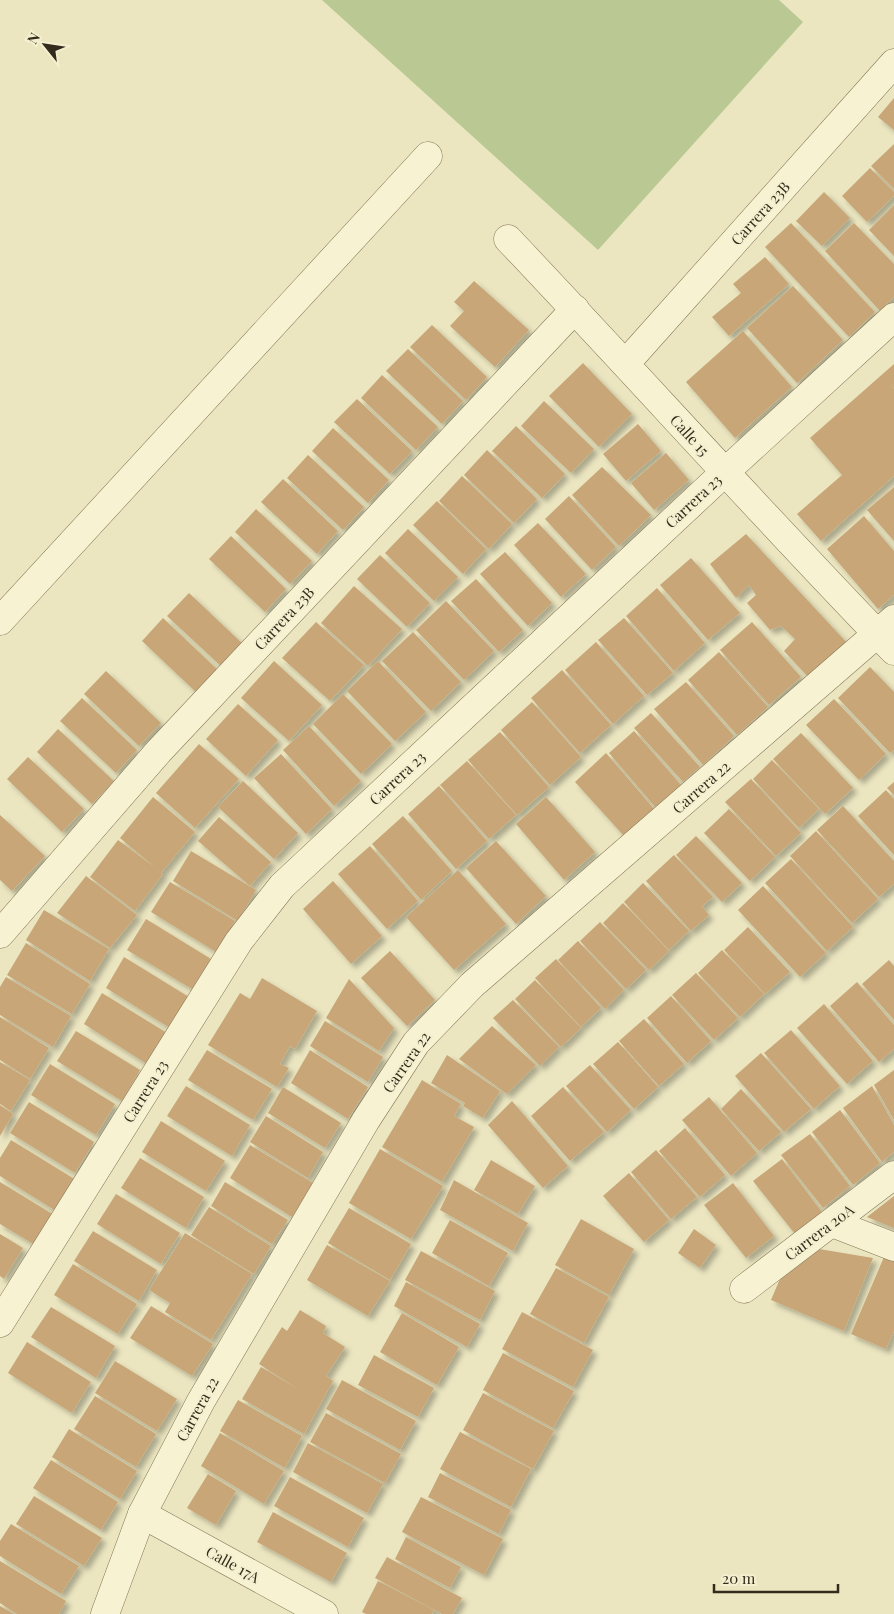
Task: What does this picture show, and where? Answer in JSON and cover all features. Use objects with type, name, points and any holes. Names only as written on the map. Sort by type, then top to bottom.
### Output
[{"type":"street","name":"Carrera 23B","points":[[626,363],[894,62]]},
{"type":"street","points":[[0,622],[428,156]]},
{"type":"street","name":"Calle 15","points":[[508,239],[626,363],[724,473],[889,635]]},
{"type":"street","name":"Carrera 23B","points":[[4,920],[159,751],[575,310]]},
{"type":"street","name":"Carrera 23","points":[[0,1323],[239,941],[282,886],[724,473],[894,317]]},
{"type":"street","name":"Carrera 22","points":[[105,1614],[142,1514],[206,1392],[366,1120],[416,1043],[472,985],[889,635]]},
{"type":"street","name":"Carrera 20A","points":[[744,1288],[894,1174]]},
{"type":"street","points":[[832,1223],[894,1247]]},
{"type":"street","name":"Calle 17A","points":[[142,1514],[324,1614]]},
{"type":"green space","points":[[322,0],[779,0],[803,22],[598,250]]},
{"type":"building","points":[[894,98],[894,130],[878,117]]},
{"type":"building","points":[[894,144],[894,189],[871,166]]},
{"type":"building","points":[[870,168],[894,192],[894,196],[867,222],[842,196]]},
{"type":"building","points":[[824,192],[850,218],[822,246],[796,221]]},
{"type":"building","points":[[894,205],[894,256],[869,230]]},
{"type":"building","points":[[791,223],[875,312],[849,337],[765,247]]},
{"type":"building","points":[[854,223],[894,264],[894,297],[880,311],[825,251]]},
{"type":"building","points":[[765,257],[789,284],[729,336],[712,317],[741,293],[733,284]]},
{"type":"building","points":[[474,281],[529,330],[495,367],[450,326],[464,311],[454,302]]},
{"type":"building","points":[[793,286],[843,340],[797,383],[747,328]]},
{"type":"building","points":[[432,325],[487,377],[466,400],[410,347]]},
{"type":"building","points":[[743,331],[792,387],[735,438],[686,382]]},
{"type":"building","points":[[408,349],[463,401],[442,424],[386,371]]},
{"type":"building","points":[[583,363],[632,414],[599,447],[549,396]]},
{"type":"building","points":[[894,364],[894,388],[890,384],[894,389],[894,476],[821,541],[797,514],[842,475],[810,438]]},
{"type":"building","points":[[382,375],[438,427],[416,450],[361,398]]},
{"type":"building","points":[[357,399],[412,451],[390,474],[334,422]]},
{"type":"building","points":[[544,401],[594,449],[571,473],[521,426]]},
{"type":"building","points":[[638,424],[661,451],[626,481],[603,454]]},
{"type":"building","points":[[516,426],[565,474],[542,498],[492,451]]},
{"type":"building","points":[[333,428],[389,480],[368,503],[312,451]]},
{"type":"building","points":[[487,450],[537,499],[514,523],[464,475]]},
{"type":"building","points":[[666,453],[689,480],[654,510],[631,483]]},
{"type":"building","points":[[308,455],[364,507],[343,530],[287,478]]},
{"type":"building","points":[[602,467],[651,515],[619,546],[572,495]]},
{"type":"building","points":[[462,476],[512,524],[489,549],[439,501]]},
{"type":"building","points":[[283,479],[338,531],[317,554],[261,502]]},
{"type":"building","points":[[894,487],[894,541],[867,510]]},
{"type":"building","points":[[569,496],[616,547],[592,570],[545,519]]},
{"type":"building","points":[[437,501],[486,549],[463,574],[413,525]]},
{"type":"building","points":[[256,509],[312,561],[290,584],[235,532]]},
{"type":"building","points":[[864,516],[894,551],[894,595],[878,609],[827,549]]},
{"type":"building","points":[[538,523],[586,574],[561,597],[514,545]]},
{"type":"building","points":[[408,529],[458,577],[434,601],[385,553]]},
{"type":"building","points":[[746,534],[849,645],[809,678],[784,651],[795,639],[781,626],[770,630],[747,603],[756,595],[749,585],[736,598],[710,564]]},
{"type":"building","points":[[231,536],[286,589],[265,612],[209,559]]},
{"type":"building","points":[[505,552],[552,603],[528,626],[480,574]]},
{"type":"building","points":[[380,555],[430,603],[407,627],[357,579]]},
{"type":"building","points":[[691,558],[740,613],[708,640],[660,585]]},
{"type":"building","points":[[476,579],[523,630],[499,652],[451,601]]},
{"type":"building","points":[[354,586],[402,629],[368,666],[321,623]]},
{"type":"building","points":[[657,588],[705,643],[674,671],[626,616]]},
{"type":"building","points":[[189,593],[244,645],[223,668],[167,616]]},
{"type":"building","points":[[446,601],[494,651],[464,680],[416,630]]},
{"type":"building","points":[[163,618],[218,670],[197,693],[142,641]]},
{"type":"building","points":[[624,618],[673,673],[647,695],[598,640]]},
{"type":"building","points":[[316,622],[364,665],[330,701],[282,658]]},
{"type":"building","points":[[752,622],[801,677],[769,705],[720,650]]},
{"type":"building","points":[[413,632],[461,682],[431,711],[382,661]]},
{"type":"building","points":[[596,642],[644,696],[613,724],[565,670]]},
{"type":"building","points":[[719,652],[768,707],[737,735],[688,680]]},
{"type":"building","points":[[274,661],[322,705],[289,741],[241,698]]},
{"type":"building","points":[[378,661],[426,712],[395,741],[347,691]]},
{"type":"building","points":[[870,667],[894,692],[894,750],[890,753],[838,698]]},
{"type":"building","points":[[562,670],[611,725],[580,753],[531,698]]},
{"type":"building","points":[[106,671],[161,723],[139,746],[84,694]]},
{"type":"building","points":[[686,682],[734,736],[703,765],[654,709]]},
{"type":"building","points":[[343,694],[392,744],[361,774],[313,724]]},
{"type":"building","points":[[82,698],[137,750],[116,773],[60,721]]},
{"type":"building","points":[[834,699],[886,754],[859,780],[806,725]]},
{"type":"building","points":[[532,702],[581,757],[550,785],[501,730]]},
{"type":"building","points":[[238,704],[278,740],[246,776],[206,739]]},
{"type":"building","points":[[651,713],[700,767],[683,782],[634,728]]},
{"type":"building","points":[[309,726],[361,781],[334,806],[283,750]]},
{"type":"building","points":[[58,729],[114,781],[92,804],[37,752]]},
{"type":"building","points":[[634,731],[682,786],[656,808],[609,753]]},
{"type":"building","points":[[500,732],[549,787],[517,815],[468,760]]},
{"type":"building","points":[[801,733],[853,788],[825,814],[773,759]]},
{"type":"building","points":[[199,744],[239,779],[195,828],[156,793]]},
{"type":"building","points":[[606,753],[654,809],[624,836],[575,782]]},
{"type":"building","points":[[281,754],[332,809],[306,834],[254,778]]},
{"type":"building","points":[[28,757],[84,809],[62,832],[7,779]]},
{"type":"building","points":[[772,760],[819,809],[799,828],[753,779]]},
{"type":"building","points":[[467,761],[516,815],[489,839],[440,785]]},
{"type":"building","points":[[751,779],[801,833],[776,856],[725,802]]},
{"type":"building","points":[[243,781],[298,833],[274,859],[218,807]]},
{"type":"building","points":[[894,782],[894,795],[887,788]]},
{"type":"building","points":[[439,786],[487,841],[456,869],[408,814]]},
{"type":"building","points":[[886,790],[894,799],[894,855],[858,816]]},
{"type":"building","points":[[153,797],[195,832],[161,873],[163,874],[135,911],[90,877],[118,840],[156,868],[120,838]]},
{"type":"building","points":[[546,797],[595,852],[564,880],[516,824]]},
{"type":"building","points":[[843,806],[894,861],[894,884],[879,897],[817,830]]},
{"type":"building","points":[[729,809],[775,857],[750,881],[704,833]]},
{"type":"building","points":[[0,815],[45,856],[12,891],[0,880]]},
{"type":"building","points":[[403,816],[452,871],[421,900],[372,844]]},
{"type":"building","points":[[219,817],[271,862],[250,886],[198,841]]},
{"type":"building","points":[[816,831],[878,899],[852,923],[790,856]]},
{"type":"building","points":[[696,836],[742,883],[722,902],[676,855]]},
{"type":"building","points":[[496,841],[546,896],[516,924],[466,868]]},
{"type":"building","points":[[370,846],[418,901],[387,929],[338,874]]},
{"type":"building","points":[[191,851],[256,890],[238,921],[173,881]]},
{"type":"building","points":[[674,855],[713,897],[702,906],[709,915],[691,931],[646,881]]},
{"type":"building","points":[[791,859],[853,927],[827,951],[765,883]]},
{"type":"building","points":[[458,870],[506,924],[454,970],[406,917]]},
{"type":"building","points":[[86,876],[137,915],[110,948],[57,913]]},
{"type":"building","points":[[333,881],[382,936],[351,964],[303,909]]},
{"type":"building","points":[[170,882],[235,921],[216,952],[151,912]]},
{"type":"building","points":[[643,883],[689,931],[669,950],[624,902]]},
{"type":"building","points":[[763,886],[826,953],[800,977],[738,910]]},
{"type":"building","points":[[623,903],[669,951],[649,970],[603,923]]},
{"type":"building","points":[[44,910],[109,949],[90,981],[26,940]]},
{"type":"building","points":[[146,919],[211,959],[192,989],[127,950]]},
{"type":"building","points":[[600,922],[646,970],[626,989],[580,941]]},
{"type":"building","points":[[748,927],[790,972],[765,994],[724,950]]},
{"type":"building","points":[[578,941],[624,990],[605,1009],[558,960]]},
{"type":"building","points":[[26,943],[90,984],[72,1014],[7,975]]},
{"type":"building","points":[[722,950],[764,994],[740,1017],[698,973]]},
{"type":"building","points":[[390,951],[435,1000],[407,1026],[361,978]]},
{"type":"building","points":[[124,957],[189,997],[170,1028],[106,988]]},
{"type":"building","points":[[556,959],[601,1008],[581,1027],[535,978]]},
{"type":"building","points":[[889,960],[894,966],[894,1020],[862,984]]},
{"type":"building","points":[[696,973],[738,1018],[714,1040],[672,995]]},
{"type":"building","points":[[6,977],[71,1016],[53,1047],[0,1015],[0,987]]},
{"type":"building","points":[[262,978],[317,1011],[295,1049],[290,1046],[280,1064],[289,1068],[277,1087],[208,1045],[240,993],[250,999]]},
{"type":"building","points":[[349,979],[394,1028],[379,1051],[326,1018]]},
{"type":"building","points":[[535,980],[581,1028],[561,1047],[515,999]]},
{"type":"building","points":[[857,982],[894,1025],[894,1049],[879,1062],[830,1006]]},
{"type":"building","points":[[102,993],[167,1033],[147,1064],[84,1024]]},
{"type":"building","points":[[671,996],[711,1041],[687,1063],[647,1018]]},
{"type":"building","points":[[513,1000],[559,1047],[540,1066],[493,1018]]},
{"type":"building","points":[[824,1004],[873,1061],[847,1084],[797,1028]]},
{"type":"building","points":[[0,1017],[49,1048],[30,1079],[0,1060]]},
{"type":"building","points":[[644,1019],[684,1064],[659,1086],[619,1041]]},
{"type":"building","points":[[325,1021],[383,1057],[368,1082],[310,1046]]},
{"type":"building","points":[[492,1026],[536,1065],[507,1094],[459,1059]]},
{"type":"building","points":[[791,1030],[840,1086],[814,1109],[764,1053]]},
{"type":"building","points":[[76,1031],[140,1070],[122,1101],[57,1061]]},
{"type":"building","points":[[618,1042],[658,1087],[634,1109],[593,1064]]},
{"type":"building","points":[[207,1050],[272,1089],[253,1120],[188,1080]]},
{"type":"building","points":[[310,1050],[368,1087],[348,1119],[291,1083]]},
{"type":"building","points":[[761,1053],[811,1109],[784,1132],[735,1076]]},
{"type":"building","points":[[447,1055],[500,1091],[483,1118],[463,1106],[465,1103],[431,1083]]},
{"type":"building","points":[[0,1062],[30,1080],[11,1111],[0,1104]]},
{"type":"building","points":[[50,1064],[115,1104],[96,1135],[31,1095]]},
{"type":"building","points":[[590,1065],[631,1110],[607,1132],[566,1086]]},
{"type":"building","points":[[894,1070],[894,1120],[874,1085]]},
{"type":"building","points":[[422,1080],[461,1104],[454,1116],[474,1127],[442,1182],[382,1147]]},
{"type":"building","points":[[186,1086],[250,1125],[232,1156],[167,1116]]},
{"type":"building","points":[[872,1086],[894,1125],[894,1152],[882,1162],[843,1108]]},
{"type":"building","points":[[283,1087],[341,1123],[325,1148],[268,1113]]},
{"type":"building","points":[[563,1087],[604,1132],[570,1161],[531,1116]]},
{"type":"building","points":[[741,1089],[781,1132],[759,1151],[721,1109]]},
{"type":"building","points":[[709,1097],[757,1153],[731,1176],[682,1120]]},
{"type":"building","points":[[512,1101],[568,1166],[543,1188],[488,1125]]},
{"type":"building","points":[[29,1102],[94,1142],[75,1173],[10,1133]]},
{"type":"building","points":[[0,1105],[13,1114],[0,1136]]},
{"type":"building","points":[[840,1110],[880,1163],[853,1185],[812,1132]]},
{"type":"building","points":[[266,1116],[323,1152],[308,1178],[250,1142]]},
{"type":"building","points":[[161,1121],[225,1161],[206,1191],[142,1152]]},
{"type":"building","points":[[685,1128],[725,1175],[700,1197],[659,1151]]},
{"type":"building","points":[[810,1134],[850,1186],[823,1208],[781,1155]]},
{"type":"building","points":[[11,1140],[76,1180],[56,1211],[0,1176],[0,1158]]},
{"type":"building","points":[[250,1145],[313,1183],[292,1217],[230,1178]]},
{"type":"building","points":[[380,1149],[443,1186],[411,1239],[349,1203]]},
{"type":"building","points":[[656,1150],[697,1197],[671,1219],[631,1172]]},
{"type":"building","points":[[140,1158],[204,1197],[186,1228],[121,1188]]},
{"type":"building","points":[[782,1159],[822,1212],[795,1234],[753,1181]]},
{"type":"building","points":[[491,1160],[535,1186],[518,1214],[474,1190]]},
{"type":"building","points":[[629,1173],[669,1220],[644,1242],[603,1196]]},
{"type":"building","points":[[454,1180],[528,1223],[513,1251],[440,1210]]},
{"type":"building","points":[[0,1182],[54,1215],[35,1245],[0,1224]]},
{"type":"building","points":[[225,1182],[288,1220],[272,1244],[211,1206]]},
{"type":"building","points":[[733,1183],[774,1236],[746,1258],[704,1205]]},
{"type":"building","points":[[116,1194],[180,1233],[161,1264],[97,1224]]},
{"type":"building","points":[[894,1196],[894,1228],[867,1217]]},
{"type":"building","points":[[209,1207],[271,1246],[254,1274],[191,1235]]},
{"type":"building","points":[[349,1208],[411,1244],[390,1280],[328,1243]]},
{"type":"building","points":[[581,1219],[634,1249],[609,1295],[555,1265]]},
{"type":"building","points":[[450,1220],[508,1253],[489,1286],[432,1253]]},
{"type":"building","points":[[694,1229],[716,1245],[700,1268],[678,1253]]},
{"type":"building","points":[[93,1231],[157,1270],[139,1301],[74,1261]]},
{"type":"building","points":[[185,1233],[252,1274],[211,1340],[165,1312],[170,1303],[149,1290]]},
{"type":"building","points":[[0,1234],[23,1248],[4,1279],[0,1276]]},
{"type":"building","points":[[327,1245],[390,1281],[368,1316],[307,1280]]},
{"type":"building","points":[[813,1248],[873,1258],[844,1331],[771,1300],[785,1267]]},
{"type":"building","points":[[421,1251],[495,1291],[480,1320],[405,1280]]},
{"type":"building","points":[[884,1257],[894,1261],[894,1331],[886,1349],[851,1334]]},
{"type":"building","points":[[73,1264],[137,1304],[118,1334],[54,1295]]},
{"type":"building","points":[[556,1268],[609,1297],[584,1343],[530,1314]]},
{"type":"building","points":[[406,1282],[480,1324],[467,1347],[394,1306]]},
{"type":"building","points":[[151,1306],[213,1344],[192,1376],[130,1338]]},
{"type":"building","points":[[51,1307],[115,1346],[96,1378],[31,1337]]},
{"type":"building","points":[[300,1310],[326,1326],[323,1333],[345,1347],[326,1376],[333,1381],[304,1434],[242,1399],[261,1367],[301,1391],[259,1364],[282,1327],[287,1331]]},
{"type":"building","points":[[522,1312],[593,1350],[573,1387],[502,1349]]},
{"type":"building","points":[[402,1313],[459,1347],[437,1385],[380,1352]]},
{"type":"building","points":[[27,1342],[91,1382],[72,1413],[8,1373]]},
{"type":"building","points":[[503,1353],[574,1391],[553,1428],[483,1390]]},
{"type":"building","points":[[374,1355],[434,1388],[418,1417],[358,1385]]},
{"type":"building","points":[[115,1361],[177,1399],[157,1431],[95,1393]]},
{"type":"building","points":[[342,1380],[416,1421],[400,1450],[326,1409]]},
{"type":"building","points":[[483,1393],[554,1431],[533,1469],[463,1430]]},
{"type":"building","points":[[95,1396],[156,1434],[136,1467],[74,1429]]},
{"type":"building","points":[[238,1400],[302,1436],[285,1468],[220,1431]]},
{"type":"building","points":[[326,1413],[401,1454],[385,1483],[310,1442]]},
{"type":"building","points":[[69,1429],[137,1471],[120,1499],[52,1457]]},
{"type":"building","points":[[460,1432],[531,1469],[511,1507],[440,1469]]},
{"type":"building","points":[[220,1433],[284,1471],[264,1504],[201,1466]]},
{"type":"building","points":[[308,1443],[383,1484],[367,1513],[293,1472]]},
{"type":"building","points":[[51,1460],[118,1502],[101,1530],[33,1488]]},
{"type":"building","points":[[440,1473],[511,1510],[499,1534],[428,1497]]},
{"type":"building","points":[[208,1474],[236,1491],[216,1525],[187,1508]]},
{"type":"building","points":[[290,1477],[364,1518],[348,1547],[274,1506]]},
{"type":"building","points":[[34,1496],[102,1538],[84,1566],[16,1524]]},
{"type":"building","points":[[421,1497],[503,1539],[484,1575],[402,1532]]},
{"type":"building","points":[[273,1512],[347,1553],[331,1582],[257,1542]]},
{"type":"building","points":[[11,1524],[79,1566],[61,1594],[0,1556],[0,1541]]},
{"type":"building","points":[[406,1537],[461,1567],[450,1588],[395,1559]]},
{"type":"building","points":[[387,1557],[462,1598],[453,1614],[442,1614],[375,1578]]},
{"type":"building","points":[[0,1561],[66,1601],[59,1614],[17,1614],[0,1603]]},
{"type":"building","points":[[378,1581],[434,1610],[432,1614],[366,1614],[362,1612]]},
{"type":"building","points":[[0,1606],[14,1614],[0,1614]]}]
